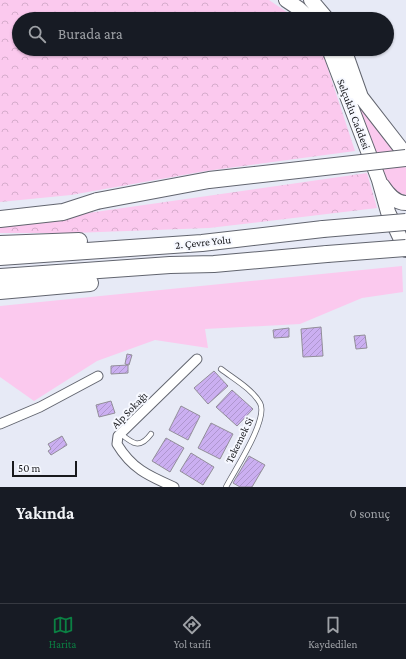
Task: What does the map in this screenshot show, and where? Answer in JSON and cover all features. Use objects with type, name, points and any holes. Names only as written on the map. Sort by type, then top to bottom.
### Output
[{"type":"highway","points":[[0,213],[97,201],[209,180],[405,153]]},
{"type":"highway","points":[[0,220],[64,212],[97,201]]},
{"type":"highway","name":"2. Çevre Yolu","points":[[0,257],[202,243],[284,233],[406,222]]},
{"type":"highway","points":[[0,244],[228,233],[284,233]]},
{"type":"highway","name":"2. Çevre Yolu","points":[[0,277],[170,265],[214,264],[406,249]]},
{"type":"highway","points":[[0,291],[124,280],[214,264]]},
{"type":"main road","points":[[286,0],[302,12]]},
{"type":"main road","points":[[311,0],[321,12]]},
{"type":"main road","name":"Selçuklu Caddesi","points":[[332,56],[379,180]]},
{"type":"main road","name":"Selçuklu Caddesi","points":[[346,56],[361,97],[405,153]]},
{"type":"main road","points":[[379,180],[394,199],[399,203],[406,203]]},
{"type":"main road","points":[[379,180],[388,212],[406,249]]},
{"type":"street","name":"Alp Sokağı","points":[[174,487],[160,484],[132,465],[117,444],[118,436],[197,359]]},
{"type":"street","points":[[0,424],[40,407],[98,376]]},
{"type":"lane","name":"Tekemek Si","points":[[220,369],[253,394],[261,405],[262,414],[257,428],[226,487]]},
{"type":"lane","points":[[121,434],[131,442],[139,444],[145,442],[150,434]]},
{"type":"green space","points":[[0,0],[269,0],[287,12],[12,12],[12,56],[323,56],[355,151],[206,171],[71,195],[0,202]]},
{"type":"green space","points":[[358,101],[406,168],[406,195],[397,193],[389,186],[356,102]]},
{"type":"green space","points":[[367,173],[377,208],[209,228],[73,233],[0,233],[0,222],[74,215]]},
{"type":"green space","points":[[402,266],[403,292],[362,298],[300,324],[205,329],[208,348],[155,340],[97,361],[34,401],[0,377],[0,306]]},
{"type":"building","points":[[321,327],[323,356],[303,357],[301,329]]},
{"type":"building","points":[[289,328],[289,337],[274,338],[273,330]]},
{"type":"building","points":[[365,335],[367,348],[356,349],[354,336]]},
{"type":"building","points":[[127,354],[132,355],[129,365],[125,364]]},
{"type":"building","points":[[128,365],[128,373],[111,374],[111,366]]},
{"type":"building","points":[[214,371],[228,386],[208,404],[194,388]]},
{"type":"building","points":[[232,390],[253,409],[237,426],[216,407]]},
{"type":"building","points":[[111,401],[115,413],[99,417],[96,405]]},
{"type":"building","points":[[181,406],[200,416],[188,440],[169,430]]},
{"type":"building","points":[[211,423],[233,434],[220,459],[198,448]]},
{"type":"building","points":[[62,436],[67,445],[51,455],[48,451],[51,449],[48,444]]},
{"type":"building","points":[[166,438],[184,448],[170,472],[152,461]]},
{"type":"building","points":[[191,453],[214,467],[203,485],[180,471]]},
{"type":"building","points":[[249,456],[265,465],[252,487],[240,487],[233,483]]}]
